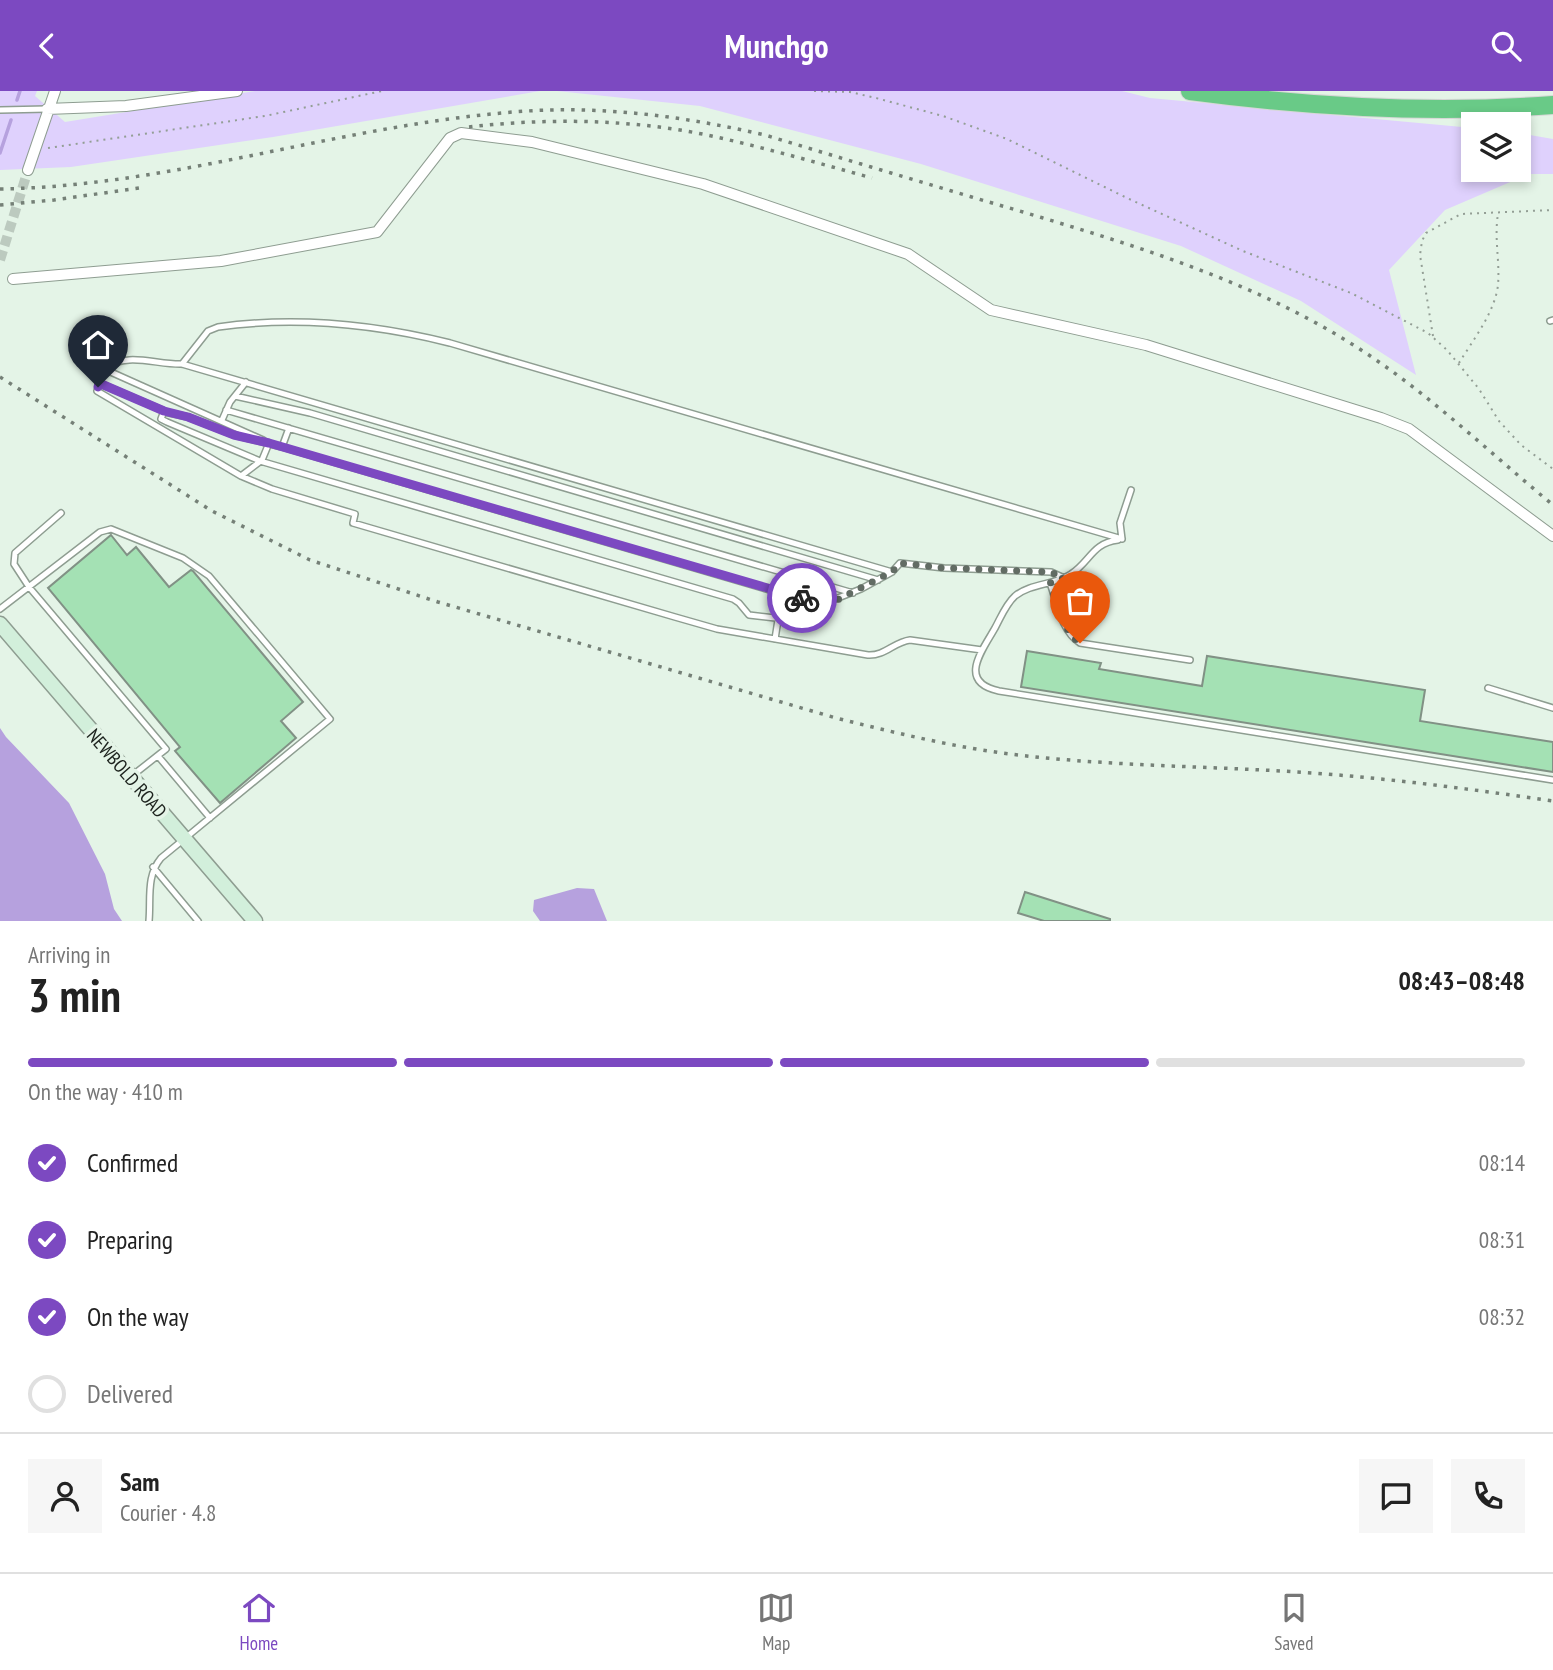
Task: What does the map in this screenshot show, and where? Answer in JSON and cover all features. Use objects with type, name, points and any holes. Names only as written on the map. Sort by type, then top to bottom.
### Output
[{"type":"highway","points":[[1190,91],[1274,101],[1364,107],[1451,109],[1553,105]]},
{"type":"main road","name":"NEWBOLD ROAD","points":[[0,624],[255,921]]},
{"type":"street","points":[[28,170],[55,91]]},
{"type":"street","points":[[47,109],[126,106],[237,91]]},
{"type":"street","points":[[13,279],[221,261],[377,232],[450,138],[461,133],[532,142],[704,184],[908,254],[991,310],[1146,345],[1409,429],[1553,536]]},
{"type":"lane","points":[[0,110],[47,109]]},
{"type":"lane","points":[[182,364],[208,331],[218,327],[304,322],[396,331],[450,343],[1122,539]]},
{"type":"lane","points":[[892,572],[182,364],[118,361],[104,369],[97,391],[241,476],[272,489],[355,514],[353,523],[697,624],[868,655],[878,655],[901,641],[910,640],[982,650]]},
{"type":"lane","points":[[104,369],[269,443]]},
{"type":"lane","points":[[222,420],[235,395],[246,382]]},
{"type":"lane","points":[[99,383],[164,411],[188,417],[234,435],[773,591],[830,603]]},
{"type":"lane","points":[[235,395],[310,413],[878,580]]},
{"type":"lane","points":[[226,410],[853,593]]},
{"type":"lane","points":[[164,411],[160,419],[260,461],[733,599],[749,615],[778,620],[830,603],[892,572],[900,563],[944,568],[1051,572],[1064,578]]},
{"type":"lane","points":[[282,447],[289,428]]},
{"type":"lane","points":[[241,476],[264,457],[269,443]]},
{"type":"lane","points":[[1122,539],[1120,523],[1131,490]]},
{"type":"lane","points":[[61,513],[15,553],[14,563],[29,587],[166,749],[130,777]]},
{"type":"lane","points":[[0,609],[100,532],[111,529],[183,558],[209,576],[330,719],[161,858],[153,867],[150,879],[149,921]]},
{"type":"lane","points":[[1122,539],[1106,542],[1098,547],[1075,572],[1064,578],[1026,590],[1013,598],[975,665],[976,676],[982,684],[994,691],[1553,780]]},
{"type":"lane","points":[[1050,583],[1067,628],[1080,643],[1190,660]]},
{"type":"lane","points":[[775,639],[778,620]]},
{"type":"lane","points":[[1488,688],[1553,708]]},
{"type":"lane","points":[[158,756],[210,818]]},
{"type":"lane","points":[[153,867],[198,921]]},
{"type":"path","points":[[34,151],[265,116],[382,91]]},
{"type":"path","points":[[814,91],[850,92],[876,97],[943,116],[1007,139],[1243,251],[1351,293],[1433,337],[1479,389],[1499,421],[1521,445],[1553,469]]},
{"type":"path","points":[[1433,337],[1420,255],[1426,233],[1461,214],[1553,210]]},
{"type":"path","points":[[1459,364],[1496,295],[1498,283],[1495,229],[1498,213]]},
{"type":"shaded area","points":[[0,91],[37,91],[35,96],[65,122],[255,91],[540,91],[273,137],[71,167],[0,170]]},
{"type":"shaded area","points":[[557,91],[1122,91],[1150,98],[1461,127],[1461,182],[1510,182],[1445,210],[1389,270],[1416,375],[1301,301],[1181,246],[921,164],[700,106]]},
{"type":"shaded area","points":[[1531,135],[1553,139],[1553,174],[1531,174]]},
{"type":"shaded area","points":[[0,728],[69,803],[105,874],[114,909],[122,921],[0,921]]},
{"type":"shaded area","points":[[577,888],[594,889],[607,921],[540,921],[533,911],[534,900]]},
{"type":"building","points":[[111,535],[127,555],[136,547],[169,587],[193,571],[303,702],[281,721],[296,738],[220,803],[175,751],[180,747],[48,588]]},
{"type":"building","points":[[1027,651],[1101,663],[1099,669],[1202,686],[1207,656],[1425,690],[1420,721],[1553,742],[1553,772],[1021,687]]},
{"type":"building","points":[[1025,892],[1110,921],[1044,921],[1018,913]]},
{"type":"waterway","points":[[17,100],[20,91]]},
{"type":"waterway","points":[[0,153],[11,120]]},
{"type":"tunnel","points":[[0,260],[28,170]]},
{"type":"railway","points":[[0,189],[127,178],[439,120],[502,113],[569,110],[635,113],[732,128],[765,135],[1105,237],[1227,280],[1342,338],[1398,375],[1553,505]]},
{"type":"railway","points":[[469,127],[558,121],[648,126],[728,140],[872,178]]},
{"type":"railway","points":[[0,205],[139,188]]},
{"type":"railway","points":[[0,377],[212,511],[310,560],[438,602],[836,718],[949,744],[1018,755],[1095,762],[1354,776],[1553,801]]},
{"type":"way so far","points":[[802,598],[830,603],[892,572],[900,563],[944,568],[1051,572],[1064,578],[1050,583],[1067,628],[1075,641],[1080,643]]},
{"type":"route","points":[[98,387],[99,383],[164,411],[244,438],[802,598]]}]
